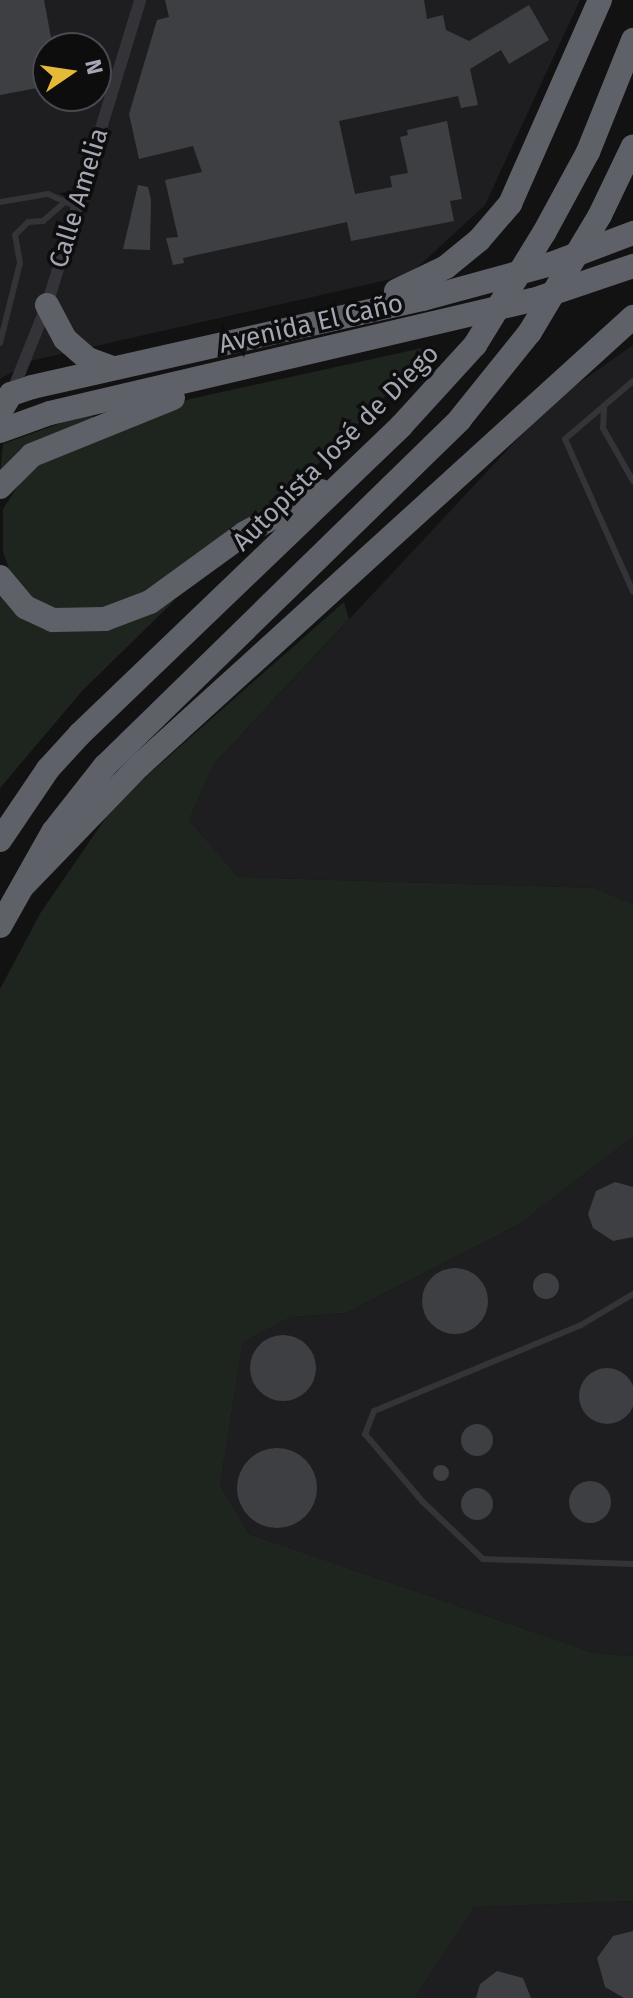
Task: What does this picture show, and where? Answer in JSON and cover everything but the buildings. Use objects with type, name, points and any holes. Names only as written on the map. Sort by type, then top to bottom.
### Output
[{"type":"highway","points":[[217,344],[297,315],[421,283],[479,240],[524,179],[600,0]]},
{"type":"highway","name":"Autopista José de Diego","points":[[0,840],[48,769],[80,734],[450,378],[475,345],[544,233],[588,152],[633,40]]},
{"type":"highway","points":[[0,926],[53,832],[105,766],[460,419],[530,332],[600,215],[631,153]]},
{"type":"highway","name":"Avenida El Caño","points":[[5,403],[113,368],[505,277],[633,233]]},
{"type":"highway","name":"Avenida El Caño","points":[[0,431],[50,413],[289,360],[533,300],[633,266]]},
{"type":"highway","points":[[47,305],[65,339],[88,359],[113,368]]},
{"type":"highway","points":[[25,884],[139,766],[633,317]]},
{"type":"highway","points":[[0,487],[32,455],[70,437],[289,360]]},
{"type":"highway","points":[[0,577],[25,607],[53,620],[89,622],[118,616],[150,602],[245,533],[347,476]]},
{"type":"street","name":"Calle Amelia","points":[[5,403],[47,305],[71,204],[140,0]]},
{"type":"lane","points":[[0,202],[48,194],[71,204]]},
{"type":"lane","points":[[0,343],[20,263],[15,235],[28,222],[43,221],[71,204]]},
{"type":"lane","points":[[633,381],[604,409],[565,439],[633,592]]},
{"type":"lane","points":[[604,409],[603,428],[633,481]]},
{"type":"lane","points":[[633,1294],[581,1325],[374,1411],[365,1434],[422,1501],[483,1559],[633,1564]]},
{"type":"shaded area","points":[[0,0],[580,0],[485,205],[409,275],[34,360],[0,379]]},
{"type":"shaded area","points":[[436,345],[297,485],[249,525],[127,606],[62,613],[26,594],[12,577],[3,552],[3,509],[33,463],[190,399]]},
{"type":"shaded area","points":[[633,345],[633,904],[594,888],[238,877],[189,820],[214,764],[552,402]]},
{"type":"shaded area","points":[[91,412],[94,420],[0,474],[3,444]]},
{"type":"shaded area","points":[[0,588],[107,630],[175,600],[82,691],[0,788]]},
{"type":"shaded area","points":[[344,602],[349,619],[214,764],[189,820],[238,877],[594,888],[633,904],[633,1137],[519,1224],[346,1313],[291,1317],[243,1342],[220,1485],[249,1534],[594,1653],[633,1656],[633,1901],[474,1907],[415,1998],[0,1998],[0,989],[41,912],[116,803]]},
{"type":"shaded area","points":[[633,1137],[633,1656],[594,1653],[249,1534],[220,1485],[243,1342],[291,1317],[346,1313],[519,1224]]},
{"type":"shaded area","points":[[633,1901],[633,1998],[415,1998],[474,1907]]}]
